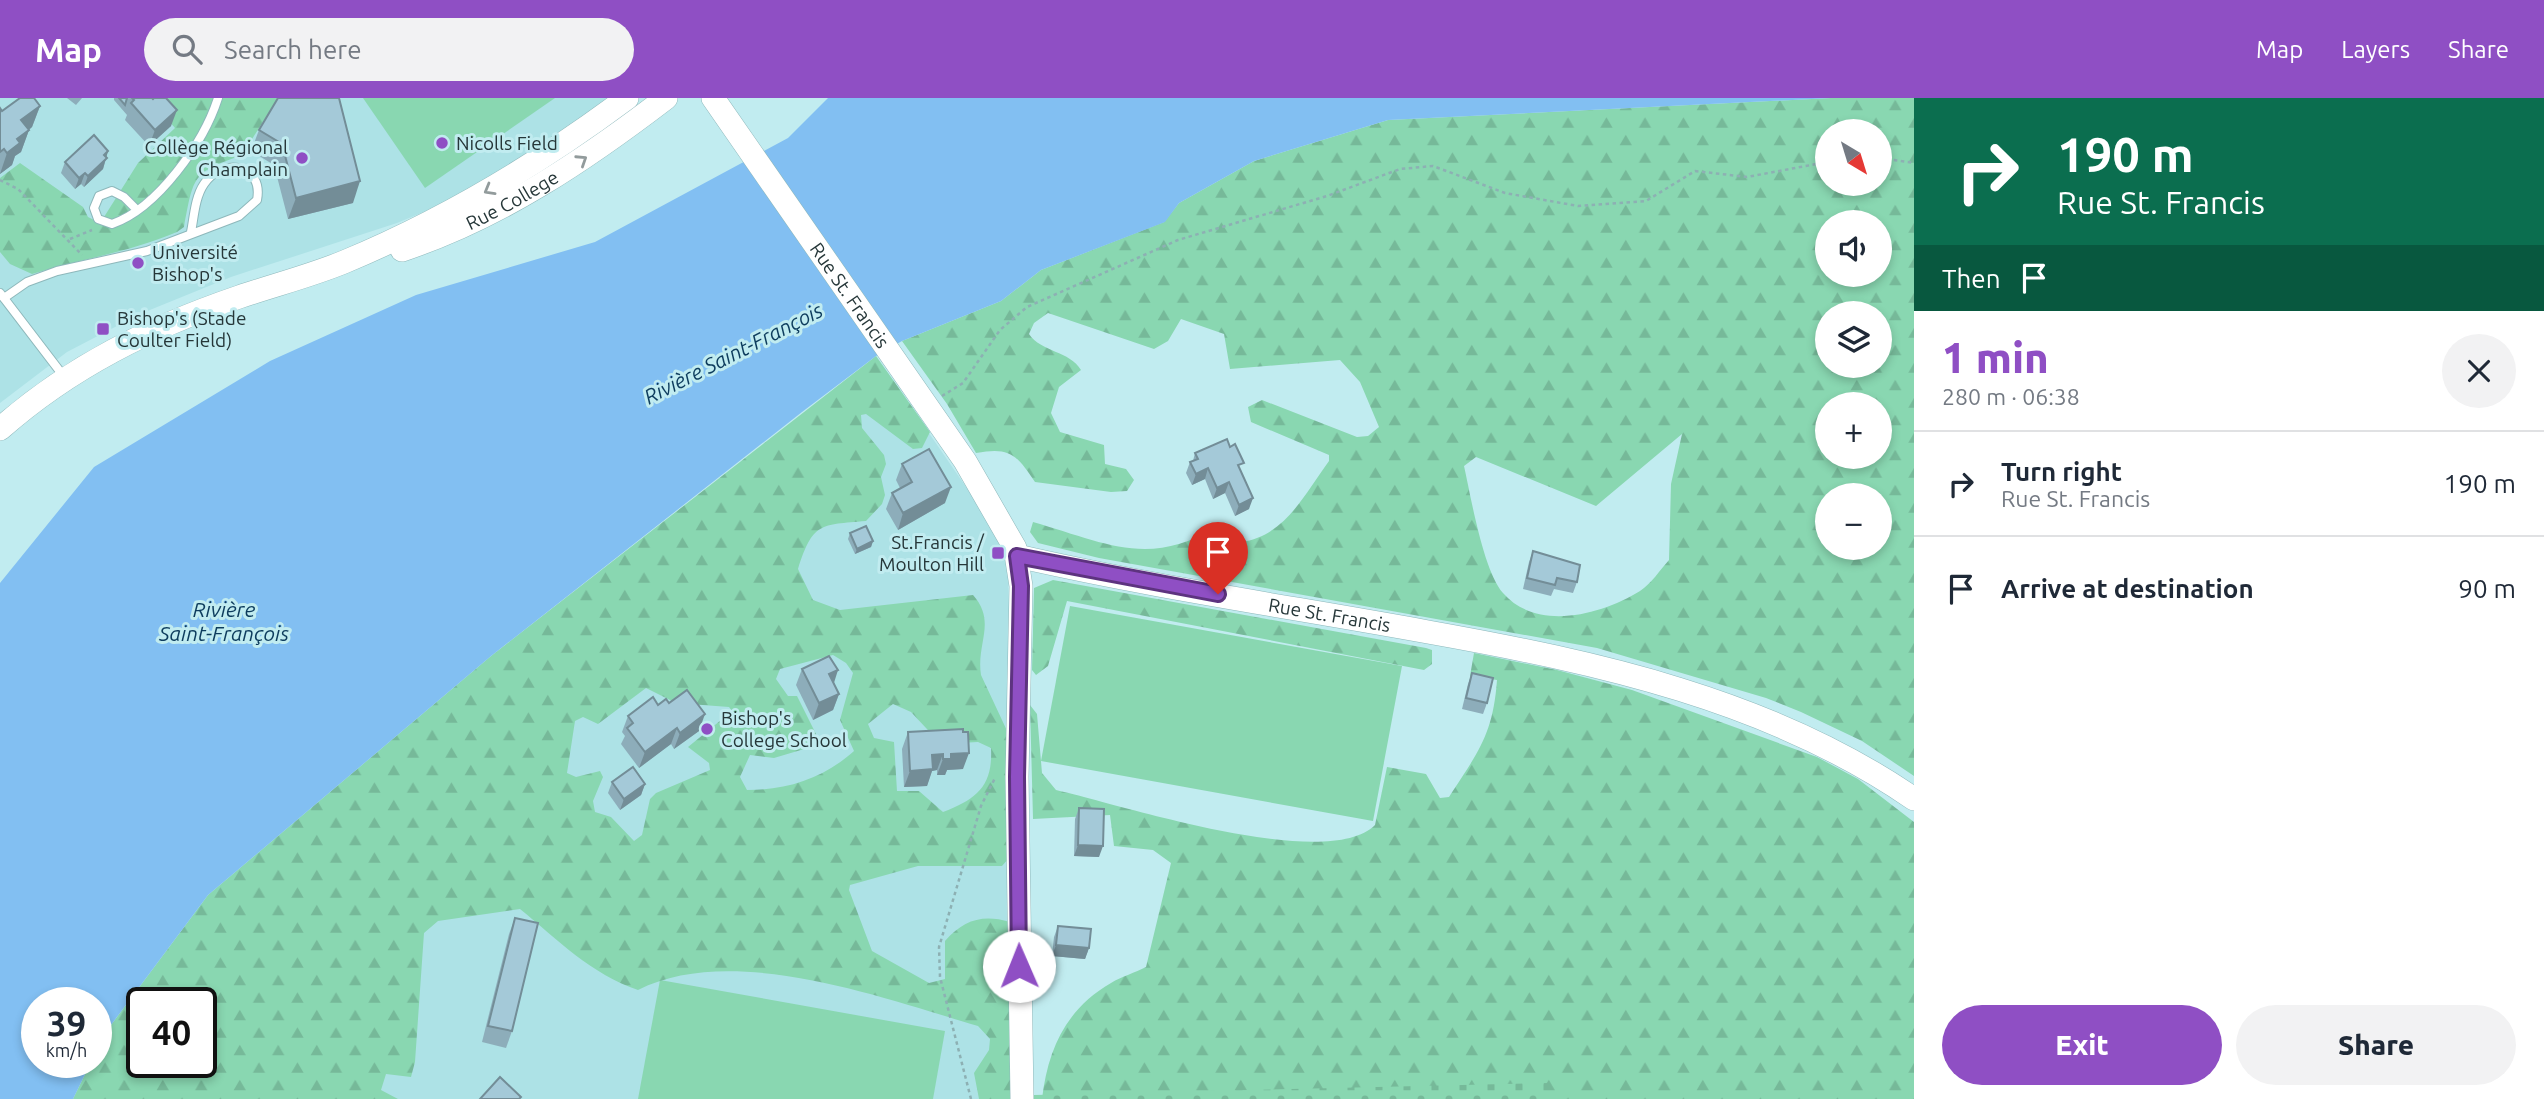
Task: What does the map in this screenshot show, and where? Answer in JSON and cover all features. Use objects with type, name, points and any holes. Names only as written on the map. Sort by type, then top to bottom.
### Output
[{"type":"street","name":"Rue College","points":[[0,429],[65,378],[157,328],[341,264],[400,238],[484,192],[627,98]]},
{"type":"street","name":"Rue College","points":[[341,264],[404,250],[516,199],[587,156],[666,98]]},
{"type":"street","name":"Rue St. Francis","points":[[713,98],[902,368],[980,485],[1010,537],[1017,556],[1568,658],[1740,710],[1842,754],[1914,799]]},
{"type":"street","points":[[1017,556],[1021,586],[1017,791],[1022,1099]]},
{"type":"lane","points":[[137,209],[117,193],[105,193],[95,201],[94,208],[98,219],[109,224],[122,221],[137,209],[181,167],[199,143],[218,98]]},
{"type":"lane","points":[[65,378],[2,296],[27,282],[89,263],[147,251],[191,232],[239,216],[253,205],[258,185],[252,172],[247,168],[233,167],[208,179],[200,193],[191,232]]},
{"type":"path","points":[[1892,160],[1914,163]]},
{"type":"path","points":[[933,403],[962,383],[1000,330],[1027,307],[1178,240],[1327,196],[1400,169],[1433,166],[1505,193],[1578,206],[1646,201],[1695,172],[1747,177],[1815,164]]},
{"type":"path","points":[[0,180],[18,189],[70,239],[89,263]]},
{"type":"path","points":[[70,239],[109,224]]},
{"type":"path","points":[[971,1099],[940,977],[939,947],[981,806],[995,778]]},
{"type":"shaded area","name":"Université Bishop's","points":[[0,98],[613,98],[558,138],[450,201],[397,223],[231,277],[140,314],[67,352],[0,403]]},
{"type":"shaded area","name":"Bishop's College School","points":[[876,356],[977,503],[999,539],[1008,568],[1017,1099],[73,1099],[83,1078],[112,1078],[112,1027],[126,1015],[126,1078],[217,1078],[217,987],[157,987]]},
{"type":"green space","points":[[149,98],[278,98],[242,155],[213,167],[198,178],[190,196],[184,227],[177,232],[123,250],[32,274],[10,264],[0,252],[0,178],[20,163],[83,207],[88,217],[96,221],[104,217],[138,163],[175,128]]},
{"type":"green space","name":"Nicolls Field","points":[[363,98],[555,98],[425,188]]},
{"type":"green space","points":[[1831,98],[1914,98],[1914,776],[1862,741],[1801,712],[1766,698],[1597,648],[1099,558],[1038,543],[1030,532],[1033,522],[1126,548],[1170,546],[1193,539],[1217,526],[1241,542],[1256,538],[1270,532],[1292,512],[1329,461],[1329,455],[1251,422],[1248,407],[1262,400],[1357,437],[1368,436],[1379,427],[1360,382],[1340,360],[1230,369],[1224,334],[1181,319],[1168,341],[1154,349],[1048,313],[1034,323],[1029,334],[1041,345],[1070,359],[1081,370],[1059,387],[1051,413],[1060,432],[1104,445],[1105,464],[1126,469],[1134,480],[1127,491],[1111,492],[1035,482],[1017,459],[1005,452],[976,453],[947,404],[902,341],[1001,301],[1041,270],[1164,222],[1179,203],[1254,161],[1388,120]],"holes":[[[1682,434],[1671,484],[1669,560],[1652,581],[1640,591],[1607,607],[1570,616],[1533,613],[1517,605],[1503,593],[1489,568],[1464,466],[1476,457],[1596,506]]]},
{"type":"green space","name":"Bishop's College School","points":[[876,356],[930,432],[922,448],[913,449],[866,414],[861,415],[862,428],[884,455],[886,464],[881,477],[885,495],[882,504],[866,521],[820,529],[808,542],[798,569],[813,600],[840,610],[973,595],[984,614],[985,624],[981,675],[1009,735],[1010,857],[1002,866],[918,866],[850,885],[849,890],[872,951],[929,983],[945,979],[945,941],[959,928],[982,919],[1010,922],[1014,1099],[979,1099],[974,1073],[989,1050],[990,1039],[978,1026],[853,990],[762,973],[717,971],[676,977],[638,990],[590,966],[520,909],[438,921],[424,933],[415,1062],[411,1077],[386,1074],[381,1090],[398,1099],[73,1099],[83,1078],[112,1078],[112,1024],[126,1005],[126,1078],[217,1078],[217,987],[139,987],[208,895],[491,656]],"holes":[[[833,655],[846,663],[853,673],[840,720],[854,751],[805,781],[777,788],[747,790],[740,777],[750,755],[774,758],[821,744],[797,696],[788,696],[776,679],[780,669]],[[646,688],[676,703],[729,707],[732,711],[688,747],[709,763],[710,770],[656,793],[650,799],[642,835],[634,841],[611,817],[595,812],[593,801],[603,777],[600,771],[576,777],[567,773],[575,721],[583,717],[598,724]],[[893,704],[911,712],[941,744],[978,742],[991,748],[986,782],[974,796],[943,812],[919,791],[897,791],[894,742],[874,738],[868,724]]]},
{"type":"green space","points":[[1053,580],[1426,648],[1432,650],[1432,664],[1424,670],[1067,601],[1048,666],[1036,675],[1032,670],[1034,588]]},
{"type":"green space","points":[[1070,606],[1402,666],[1373,821],[1041,761]]},
{"type":"green space","points":[[1474,653],[1557,670],[1632,690],[1817,757],[1858,779],[1914,822],[1914,1099],[1042,1099],[1049,1063],[1071,1018],[1095,993],[1146,967],[1171,863],[1153,850],[1114,846],[1110,815],[1033,819],[1030,705],[1037,714],[1042,773],[1056,790],[1172,820],[1270,839],[1314,842],[1350,838],[1375,825],[1387,767],[1426,774],[1440,798],[1449,797],[1482,742],[1495,699],[1497,680],[1470,676]]},
{"type":"green space","points":[[660,980],[945,1031],[933,1099],[638,1099]]},
{"type":"green space","points":[[1550,1083],[1550,1099],[1034,1099],[1034,1095]]},
{"type":"water","name":"Rivière Saint-François","points":[[828,98],[1831,98],[1388,120],[1254,161],[1179,203],[1165,222],[1041,270],[1001,301],[902,341],[876,356],[802,412],[491,656],[208,895],[139,987],[126,987],[126,1005],[112,1024],[112,987],[21,987],[21,1078],[83,1078],[73,1099],[0,1099],[0,583],[94,467],[270,361],[416,295],[595,242],[788,138]]},
{"type":"building","points":[[20,98],[34,98],[40,106],[21,120],[29,130],[17,139],[20,143],[7,153],[4,149],[0,152],[0,108],[2,111]]},
{"type":"building","points":[[132,98],[166,98],[177,110],[155,130],[131,103],[134,100]]},
{"type":"building","name":"Collège Régional Champlain","points":[[278,98],[339,98],[360,181],[296,198],[282,144],[259,130]]},
{"type":"building","points":[[94,135],[108,151],[104,155],[107,158],[88,176],[85,173],[79,178],[65,162]]},
{"type":"building","points":[[1227,439],[1230,447],[1235,444],[1244,463],[1238,465],[1253,498],[1239,505],[1229,482],[1217,488],[1208,468],[1196,474],[1190,462],[1198,459],[1195,453]]},
{"type":"building","points":[[929,449],[951,487],[903,513],[892,493],[912,482],[902,464]]},
{"type":"building","points":[[866,526],[873,541],[857,549],[850,533]]},
{"type":"building","points":[[1533,551],[1580,565],[1577,582],[1557,578],[1555,585],[1527,578]]},
{"type":"building","points":[[829,656],[838,670],[829,674],[839,694],[819,703],[802,669]]},
{"type":"building","points":[[1472,673],[1493,678],[1487,703],[1466,698]]},
{"type":"building","points":[[687,690],[705,714],[680,733],[677,728],[645,752],[627,728],[633,723],[628,716],[653,697],[658,705],[666,699],[669,703]]},
{"type":"building","points":[[963,729],[963,732],[968,732],[969,753],[951,754],[951,759],[943,759],[943,754],[932,755],[933,769],[910,771],[908,732]]},
{"type":"building","points":[[633,767],[645,784],[624,799],[612,782]]},
{"type":"building","points":[[1079,808],[1104,809],[1103,846],[1078,845]]},
{"type":"building","points":[[515,918],[538,923],[512,1031],[488,1026]]},
{"type":"building","points":[[1058,926],[1091,929],[1089,948],[1056,945]]},
{"type":"building","points":[[500,1077],[521,1097],[480,1099]]},
{"type":"place","name":"Nicolls Field","points":[[442,143]]},
{"type":"place","name":"Collège Régional Champlain","points":[[302,158]]},
{"type":"place","name":"Université Bishop's","points":[[138,263]]},
{"type":"place","name":"Bishop's (Stade Coulter Field)","points":[[103,329]]},
{"type":"place","name":"St.Francis / Moulton Hill","points":[[998,553]]},
{"type":"place","name":"Bishop's College School","points":[[707,729]]},
{"type":"route","points":[[1019,966],[1017,777],[1021,586],[1017,556],[1218,594]]}]
